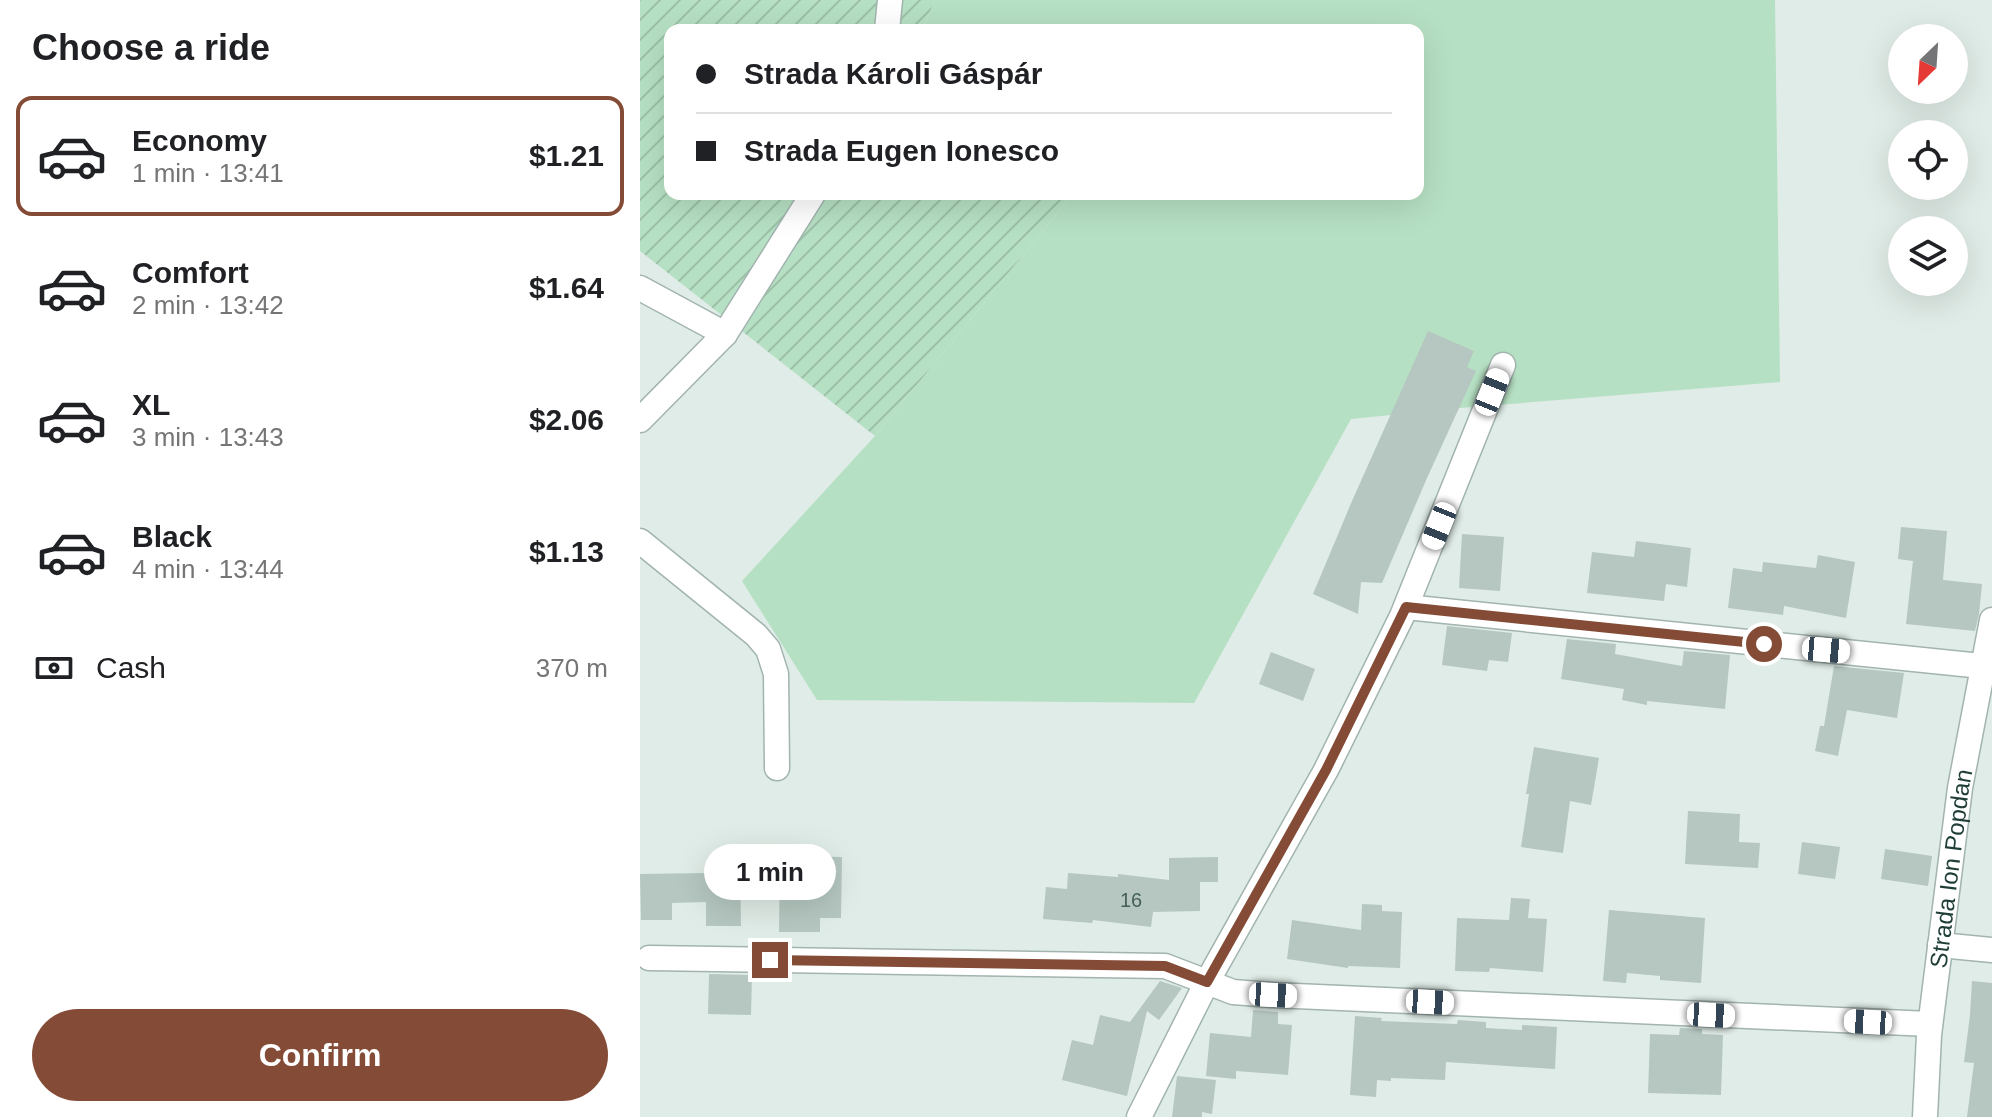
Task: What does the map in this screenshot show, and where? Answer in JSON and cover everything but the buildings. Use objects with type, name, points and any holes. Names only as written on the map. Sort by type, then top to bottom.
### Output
[{"type":"street","points":[[888,24],[890,0]]},
{"type":"street","points":[[640,420],[725,334],[809,200]]},
{"type":"street","points":[[640,288],[725,334]]},
{"type":"street","points":[[1139,1117],[1207,982],[1326,770],[1406,607],[1503,365]]},
{"type":"street","points":[[640,541],[756,635],[768,649],[776,674],[777,768]]},
{"type":"street","points":[[1406,607],[1987,666]]},
{"type":"street","name":"Strada Ion Popdan","points":[[1925,1117],[1930,1024],[1960,788],[1987,666],[1992,620]]},
{"type":"street","points":[[1940,945],[1992,950]]},
{"type":"street","points":[[649,958],[1165,966],[1233,992],[1930,1024]]},
{"type":"green space","points":[[640,0],[935,0],[925,24],[664,24],[664,200],[1068,200],[875,436],[640,251]]},
{"type":"green space","points":[[935,0],[1775,0],[1780,382],[1351,419],[1194,703],[817,700],[742,581],[875,436],[1068,200],[1424,200],[1424,24],[925,24]]},
{"type":"route","points":[[770,960],[1165,966],[1207,982],[1326,770],[1406,607],[1764,644]]}]
